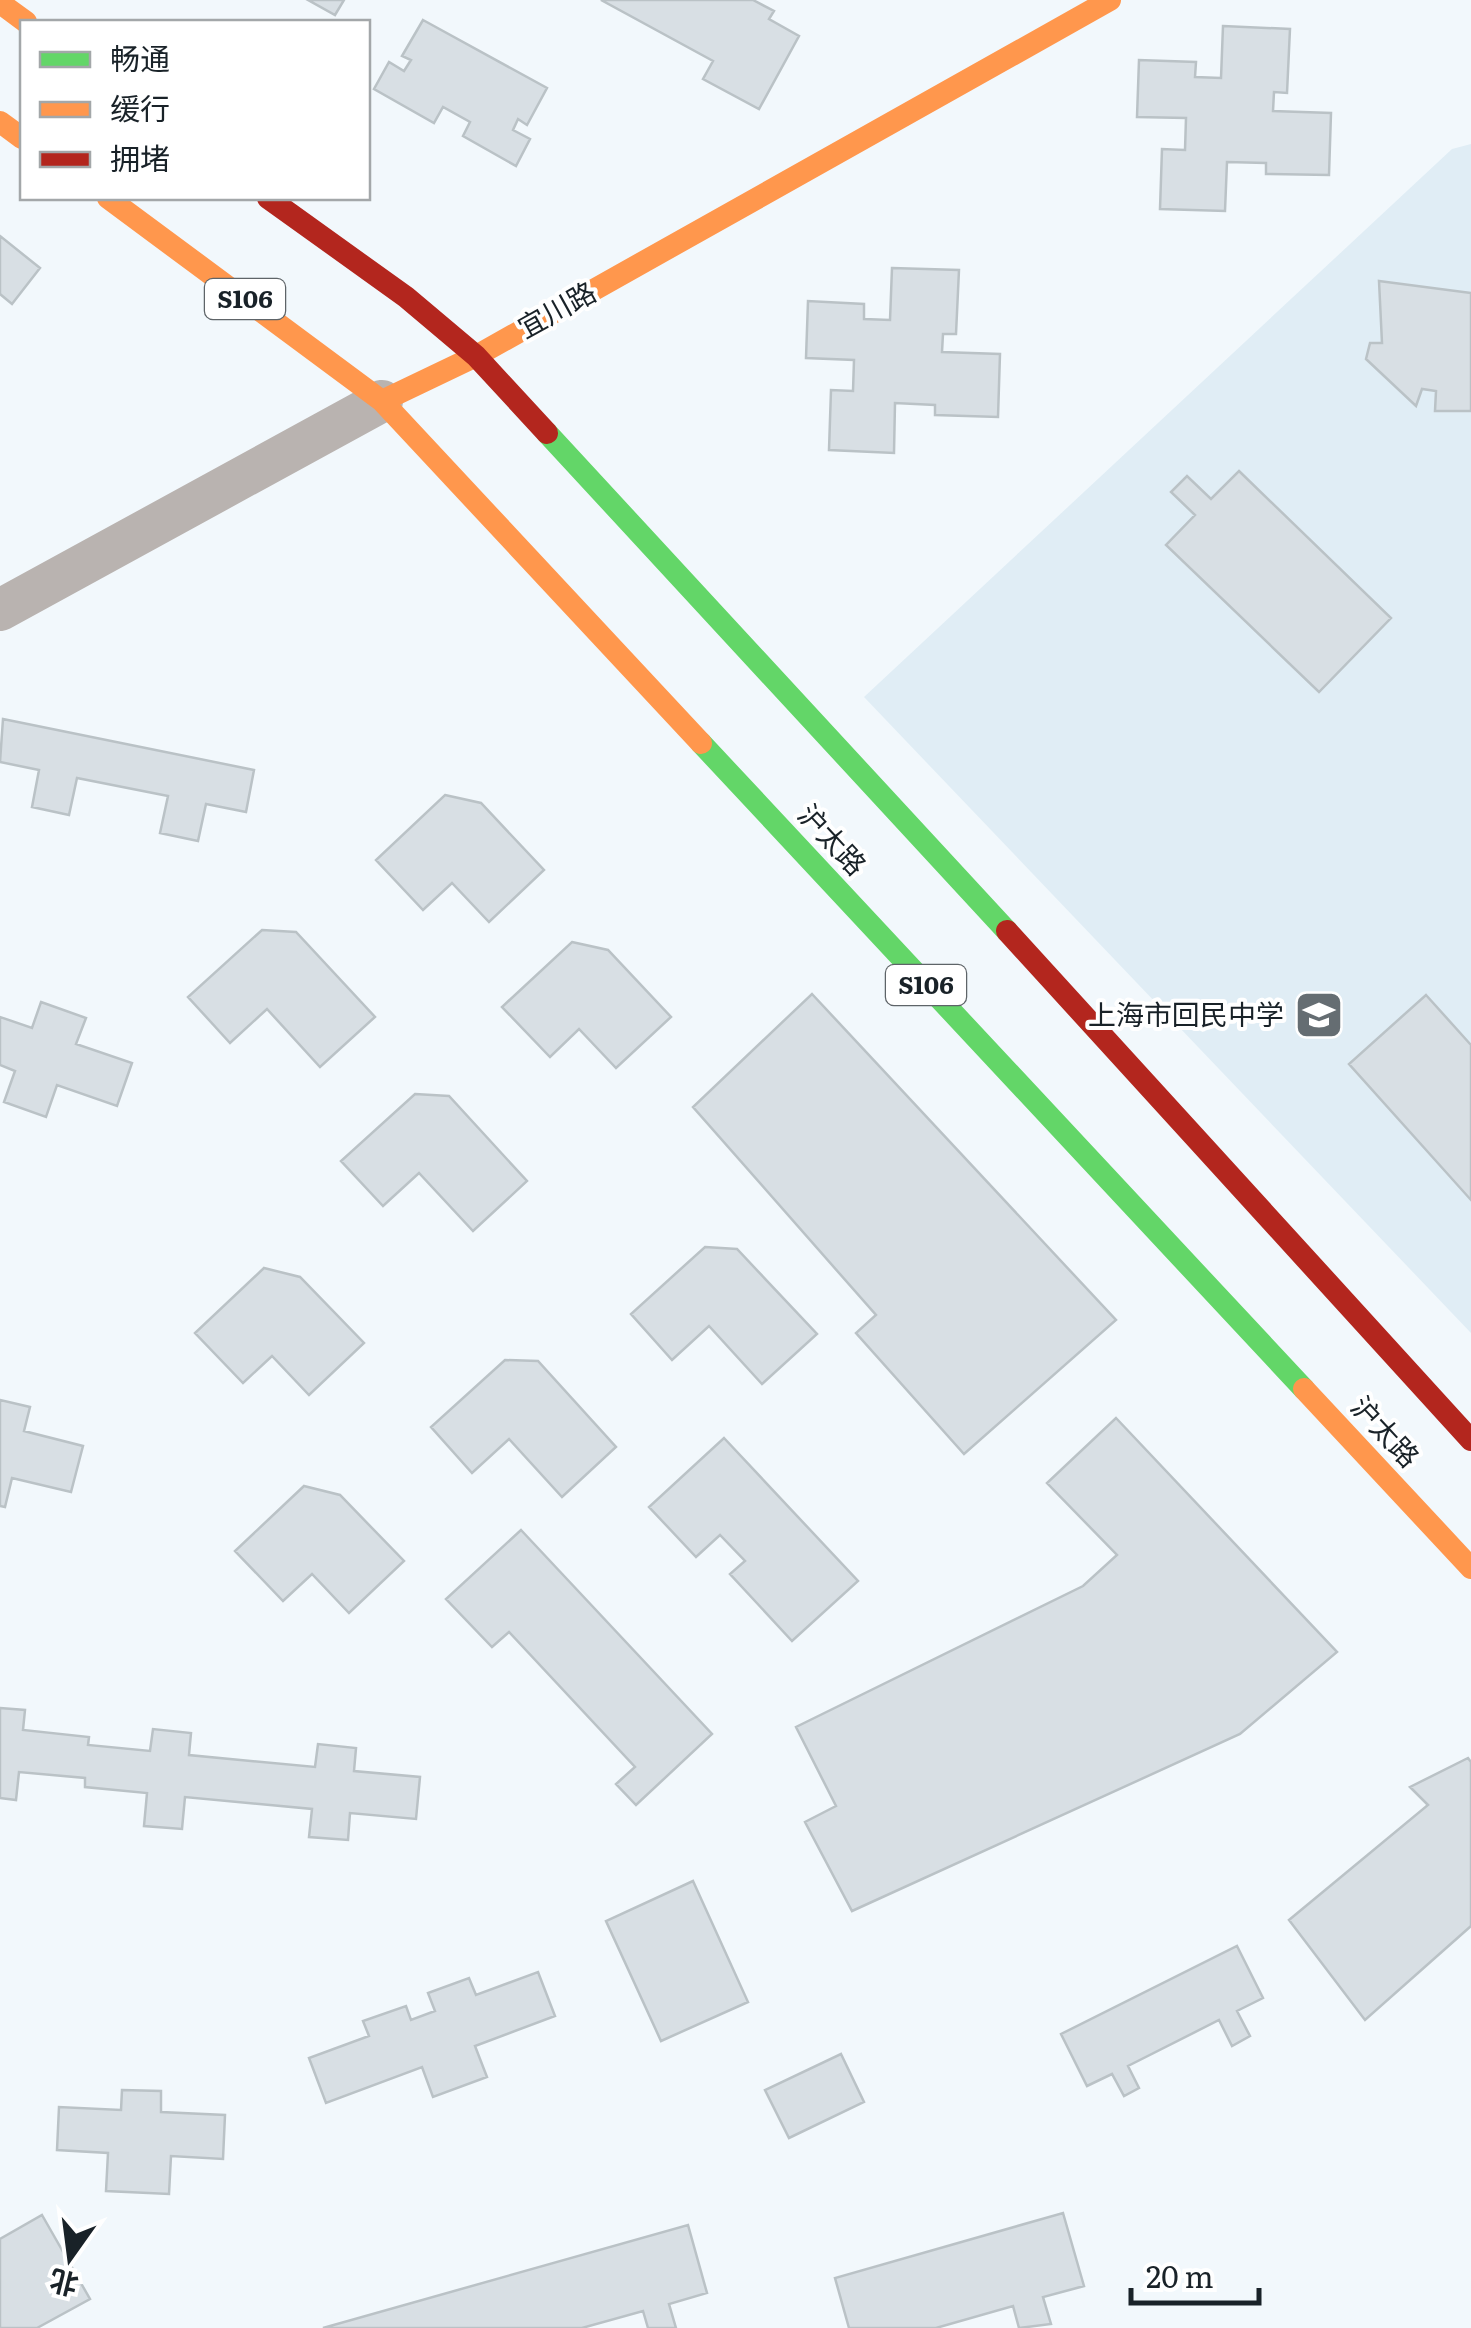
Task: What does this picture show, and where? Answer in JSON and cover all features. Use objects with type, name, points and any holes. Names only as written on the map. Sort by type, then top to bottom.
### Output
[{"type":"main road","name":"宜川路","points":[[382,401],[476,356],[1110,0]]},
{"type":"main road","points":[[0,4],[23,20]]},
{"type":"main road","name":"沪太路","points":[[111,200],[382,401],[1471,1568]]},
{"type":"main road","name":"沪太路","points":[[271,200],[406,297],[476,356],[1471,1440]]},
{"type":"street","name":"宜川路","points":[[0,610],[382,401]]},
{"type":"shaded area","name":"上海市回民中学","points":[[1471,144],[1471,1333],[864,697],[1452,149]]},
{"type":"building","points":[[308,0],[344,0],[335,15]]},
{"type":"building","points":[[601,0],[753,0],[774,11],[769,19],[799,36],[759,109],[703,79],[713,61]]},
{"type":"building","points":[[423,20],[547,88],[527,125],[518,119],[513,130],[530,139],[516,166],[463,136],[470,122],[443,107],[434,123],[374,89],[389,62],[404,71],[411,60],[402,56]]},
{"type":"building","points":[[1223,26],[1290,29],[1287,93],[1274,92],[1273,111],[1331,113],[1329,175],[1266,174],[1266,163],[1227,162],[1225,211],[1160,209],[1162,149],[1185,150],[1186,118],[1137,117],[1139,60],[1196,62],[1195,77],[1221,78]]},
{"type":"building","points":[[0,236],[40,268],[12,304],[0,294]]},
{"type":"building","points":[[892,268],[959,270],[956,334],[943,334],[942,352],[1000,354],[998,417],[935,415],[935,405],[895,403],[894,453],[829,450],[831,390],[853,391],[854,360],[806,358],[808,301],[864,304],[864,319],[890,320]]},
{"type":"building","points":[[1379,281],[1471,293],[1471,411],[1435,411],[1436,391],[1422,389],[1416,406],[1366,359],[1370,343],[1382,343]]},
{"type":"building","points":[[1239,471],[1391,618],[1319,692],[1166,545],[1195,515],[1171,492],[1187,476],[1211,499]]},
{"type":"building","points":[[3,719],[254,770],[246,812],[206,804],[198,841],[160,833],[168,796],[77,778],[69,815],[32,807],[39,770],[0,762]]},
{"type":"building","points":[[445,795],[481,803],[544,870],[489,922],[452,883],[423,910],[376,860]]},
{"type":"building","points":[[262,930],[296,932],[375,1017],[320,1067],[267,1009],[230,1043],[188,997]]},
{"type":"building","points":[[572,942],[608,950],[671,1017],[616,1068],[579,1029],[550,1057],[502,1007]]},
{"type":"building","points":[[812,994],[1116,1320],[964,1454],[856,1333],[876,1315],[693,1107]]},
{"type":"building","points":[[1426,995],[1471,1045],[1471,1200],[1349,1064]]},
{"type":"building","points":[[41,1002],[86,1018],[76,1044],[132,1063],[117,1106],[57,1085],[46,1117],[4,1102],[15,1071],[0,1065],[0,1017],[32,1028]]},
{"type":"building","points":[[415,1094],[449,1096],[527,1181],[473,1231],[419,1173],[383,1206],[341,1161]]},
{"type":"building","points":[[705,1247],[737,1249],[817,1334],[762,1384],[709,1326],[672,1360],[631,1314]]},
{"type":"building","points":[[264,1268],[300,1277],[364,1343],[309,1395],[272,1356],[243,1383],[195,1333]]},
{"type":"building","points":[[505,1360],[538,1361],[616,1447],[562,1497],[509,1439],[472,1473],[431,1427]]},
{"type":"building","points":[[0,1400],[30,1407],[24,1431],[83,1446],[71,1492],[12,1478],[5,1507],[0,1506]]},
{"type":"building","points":[[1116,1418],[1337,1652],[1240,1734],[852,1911],[805,1822],[836,1806],[796,1727],[1083,1586],[1117,1555],[1047,1483]]},
{"type":"building","points":[[724,1438],[858,1581],[792,1641],[730,1574],[745,1561],[720,1535],[696,1557],[649,1507]]},
{"type":"building","points":[[304,1486],[340,1495],[404,1561],[349,1613],[312,1574],[283,1601],[235,1551]]},
{"type":"building","points":[[521,1530],[712,1734],[636,1805],[616,1784],[635,1767],[509,1632],[492,1647],[446,1599]]},
{"type":"building","points":[[0,1708],[25,1710],[23,1730],[89,1737],[88,1745],[150,1751],[153,1729],[191,1733],[189,1755],[315,1767],[318,1744],[356,1748],[354,1771],[420,1777],[416,1819],[350,1813],[348,1840],[309,1837],[312,1809],[185,1797],[182,1829],[144,1826],[147,1793],[85,1787],[85,1778],[19,1772],[16,1800],[0,1798]]},
{"type":"building","points":[[1468,1758],[1471,1926],[1365,2020],[1289,1920],[1428,1805],[1410,1787]]},
{"type":"building","points":[[693,1881],[748,2002],[661,2041],[606,1921]]},
{"type":"building","points":[[1237,1946],[1263,1998],[1237,2011],[1250,2036],[1232,2046],[1219,2020],[1128,2066],[1139,2088],[1124,2096],[1112,2074],[1087,2086],[1061,2034]]},
{"type":"building","points":[[538,1972],[555,2016],[475,2046],[487,2077],[433,2097],[422,2067],[326,2103],[309,2058],[369,2036],[363,2021],[406,2006],[411,2020],[435,2011],[428,1993],[469,1978],[476,1995]]},
{"type":"building","points":[[841,2054],[864,2102],[789,2138],[765,2090]]},
{"type":"building","points":[[122,2090],[161,2091],[161,2112],[225,2115],[223,2159],[171,2156],[169,2194],[106,2191],[108,2153],[57,2150],[59,2107],[121,2110]]},
{"type":"building","points":[[1063,2213],[1084,2286],[1043,2297],[1051,2324],[1019,2328],[1013,2306],[936,2328],[849,2328],[835,2278]]},
{"type":"building","points":[[42,2215],[90,2299],[37,2328],[0,2328],[0,2239]]},
{"type":"building","points":[[688,2225],[707,2293],[669,2304],[676,2328],[648,2328],[643,2311],[582,2328],[323,2328]]},
{"type":"traffic: fast","points":[[547,433],[1007,931]]},
{"type":"traffic: fast","points":[[701,743],[1304,1389]]},
{"type":"traffic: slow","points":[[382,401],[476,356],[1110,0]]},
{"type":"traffic: slow","points":[[0,3],[23,20]]},
{"type":"traffic: slow","points":[[0,122],[20,137]]},
{"type":"traffic: slow","points":[[111,200],[382,401],[701,743]]},
{"type":"traffic: slow","points":[[1304,1389],[1471,1568]]},
{"type":"traffic: jam","points":[[271,200],[406,297],[476,356],[547,433]]},
{"type":"traffic: jam","points":[[1007,931],[1471,1440]]},
{"type":"place","name":"上海市回民中学","points":[[1319,1015]]}]
